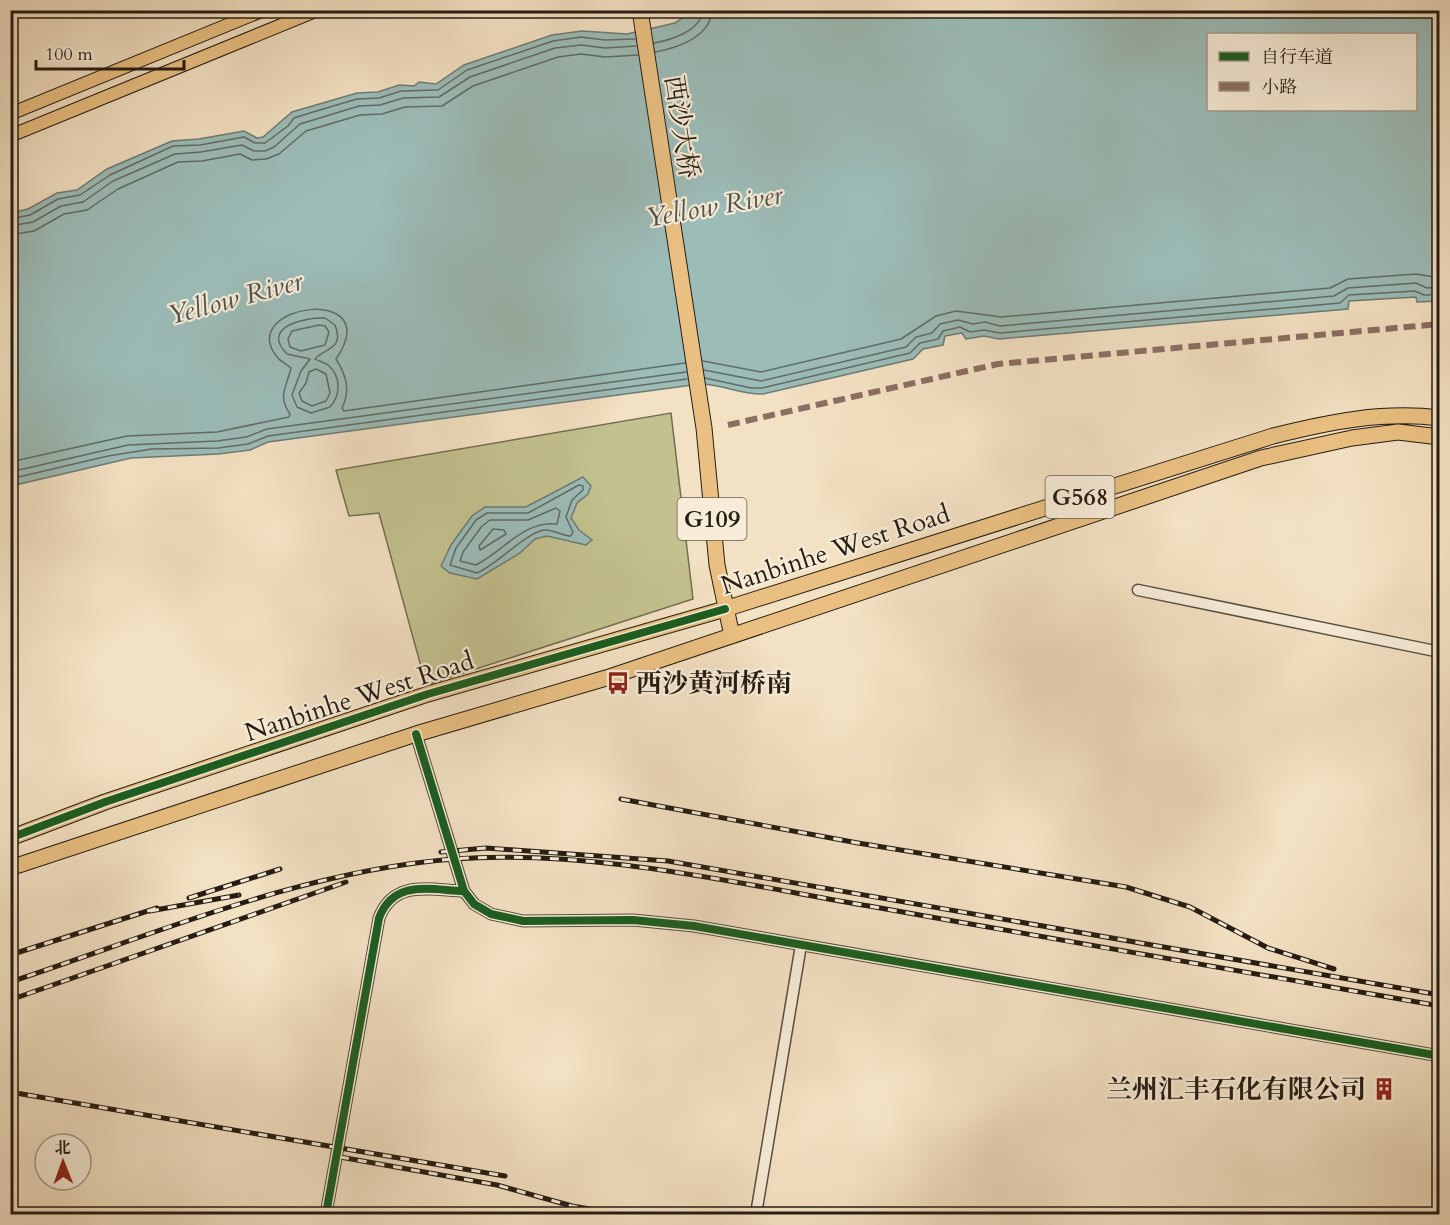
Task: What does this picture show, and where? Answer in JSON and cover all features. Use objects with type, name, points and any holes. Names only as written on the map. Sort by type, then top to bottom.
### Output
[{"type":"highway","name":"西沙大桥","points":[[640,10],[704,428],[709,495],[725,609]]},
{"type":"highway","name":"Nanbinhe West Road","points":[[10,838],[105,802],[372,712],[725,609],[1273,435],[1337,420],[1404,414],[1440,418]]},
{"type":"highway","name":"Nanbinhe West Road","points":[[416,734],[606,678],[1261,458],[1352,438],[1398,432],[1440,437]]},
{"type":"highway","name":"G109","points":[[725,609],[732,636]]},
{"type":"highway","points":[[10,868],[416,734]]},
{"type":"main road","points":[[10,114],[135,65],[264,10]]},
{"type":"main road","points":[[10,136],[142,84],[318,10]]},
{"type":"street","points":[[1138,590],[1440,652]]},
{"type":"street","points":[[416,734],[464,891],[474,904],[491,914],[523,921],[652,922],[801,945],[1440,1056]]},
{"type":"street","points":[[326,1215],[379,918],[385,904],[406,890],[464,891]]},
{"type":"street","points":[[756,1215],[801,945]]},
{"type":"shaded area","points":[[671,413],[693,599],[426,685],[379,513],[349,516],[336,470]]},
{"type":"water","name":"Yellow River","points":[[692,11],[1439,11],[1439,301],[1417,302],[1416,297],[1349,301],[1348,309],[999,339],[984,336],[966,339],[962,333],[945,336],[943,345],[923,349],[913,359],[763,394],[700,384],[268,442],[250,450],[218,454],[131,458],[11,486],[10,213],[28,209],[57,193],[77,190],[107,169],[172,141],[244,131],[257,138],[263,137],[292,112],[357,93],[378,92],[399,85],[414,86],[419,82],[436,84],[464,65],[552,35],[582,31],[627,34],[675,23]]},
{"type":"water","points":[[583,477],[591,486],[588,494],[577,503],[571,518],[579,530],[592,540],[586,545],[547,536],[535,539],[520,553],[477,579],[450,573],[441,566],[451,545],[472,516],[485,507],[526,507]]},
{"type":"railway","points":[[621,799],[858,843],[1126,887],[1190,907],[1268,948],[1334,969]]},
{"type":"railway","points":[[441,852],[486,848],[668,861],[1440,995]]},
{"type":"railway","points":[[10,982],[174,925],[284,891],[397,866],[454,859],[506,857],[610,863],[714,878],[1440,1006]]},
{"type":"railway","points":[[189,898],[280,869]]},
{"type":"railway","points":[[10,1000],[346,882]]},
{"type":"railway","points":[[150,911],[239,895]]},
{"type":"railway","points":[[10,955],[157,908]]},
{"type":"railway","points":[[10,1092],[505,1176]]},
{"type":"railway","points":[[340,1157],[497,1185],[572,1206],[619,1214]]},
{"type":"marked path","points":[[728,425],[998,364],[1440,324]]},
{"type":"cycle path","points":[[10,838],[105,802],[428,694],[725,609]]},
{"type":"cycle path","points":[[416,734],[464,891],[474,904],[491,914],[523,921],[633,920],[694,926],[1440,1056]]},
{"type":"cycle path","points":[[326,1214],[379,918],[394,897],[404,892],[426,889],[464,891]]},
{"type":"place","name":"西沙黄河桥南","points":[[618,683]]},
{"type":"place","name":"兰州汇丰石化有限公司","points":[[1384,1089]]}]
